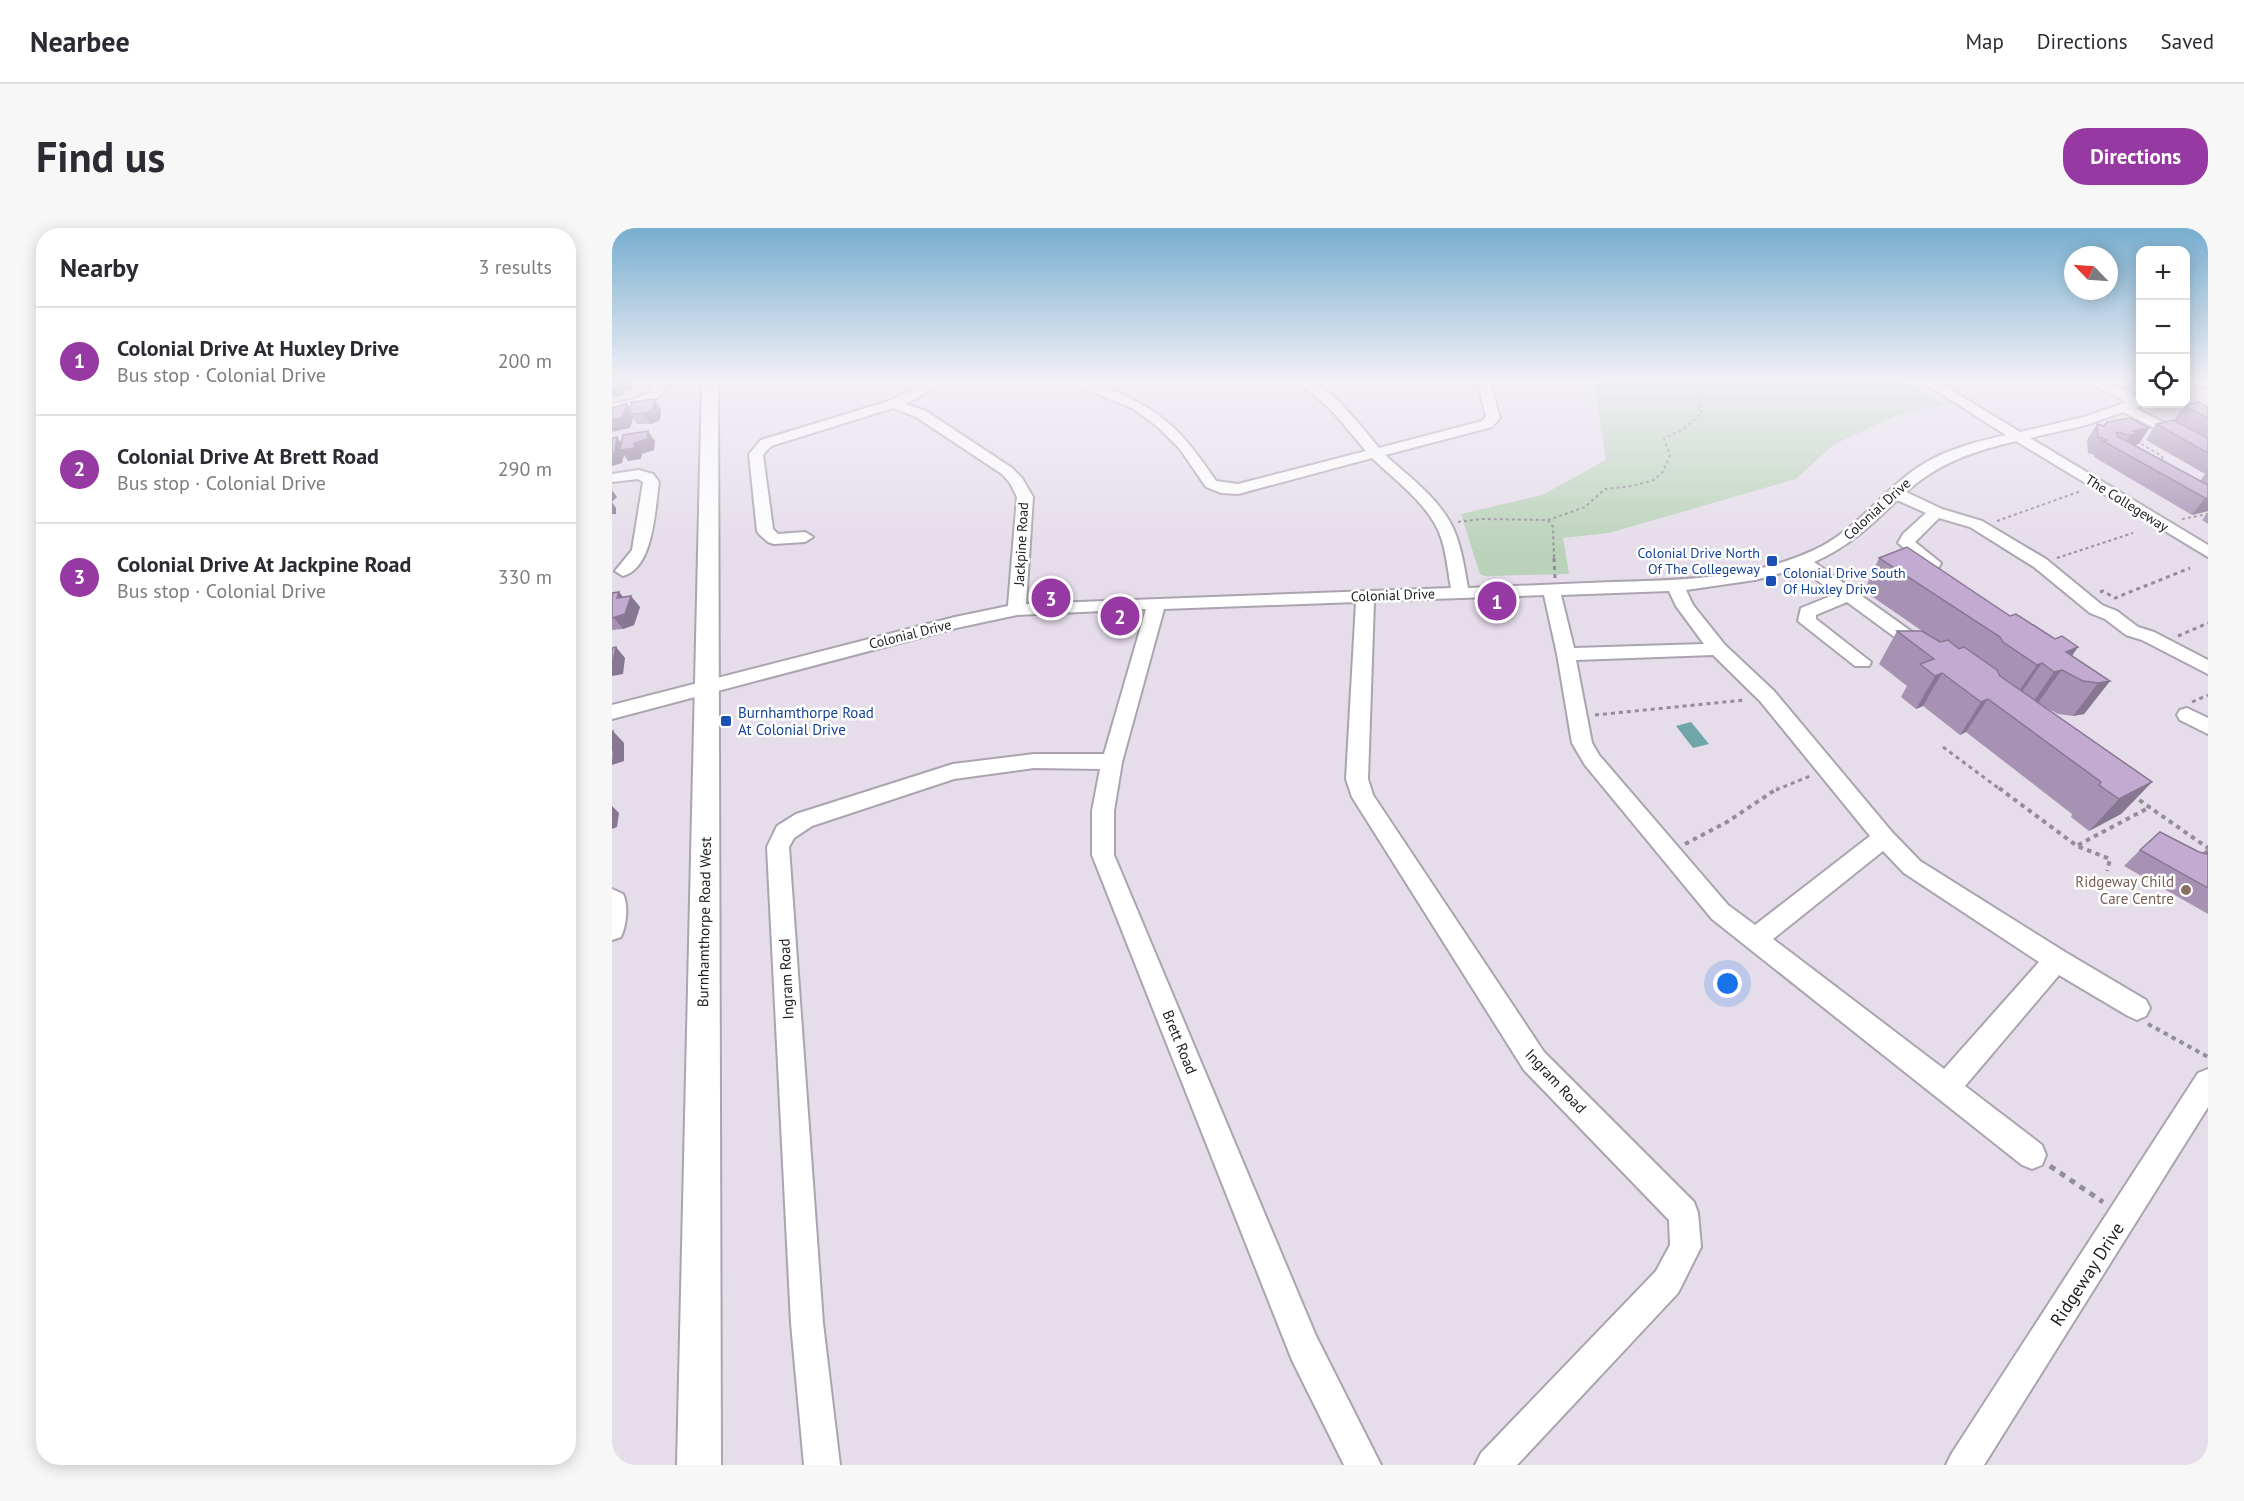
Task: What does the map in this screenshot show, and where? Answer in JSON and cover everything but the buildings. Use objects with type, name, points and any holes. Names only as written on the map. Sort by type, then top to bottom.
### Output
[{"type":"main road","name":"Burnhamthorpe Road West","points":[[699,1465],[709,437]]},
{"type":"street","points":[[783,437],[766,443],[756,454],[765,531],[774,539],[805,537]]},
{"type":"street","name":"Jackpine Road","points":[[955,437],[1007,471],[1017,481],[1025,497],[1017,610]]},
{"type":"street","points":[[1176,437],[1185,446],[1211,484],[1221,488],[1238,489],[1440,437]]},
{"type":"street","points":[[1361,437],[1376,454],[1425,500],[1443,524],[1453,551],[1460,593]]},
{"type":"street","name":"Colonial Drive","points":[[612,712],[901,636],[1017,610],[1676,585],[1744,577],[1802,561],[1848,537],[1919,472],[1946,457],[2016,437]]},
{"type":"street","name":"The Collegeway","points":[[2019,437],[2208,552]]},
{"type":"street","points":[[2180,437],[2208,451]]},
{"type":"street","points":[[612,478],[639,474],[648,477],[651,482],[640,551],[623,571]]},
{"type":"street","points":[[1895,493],[1936,512],[1981,527],[2040,563],[2096,609],[2111,615],[2133,631],[2208,668]]},
{"type":"street","points":[[1933,563],[1906,543],[1909,537],[1936,512]]},
{"type":"street","points":[[1802,561],[1935,658]]},
{"type":"street","points":[[1676,585],[1685,606],[1718,649],[1767,696],[1884,838],[1912,867],[2056,960],[2137,1008]]},
{"type":"street","points":[[1551,590],[1566,654],[1582,743],[1592,760],[1668,852],[1720,912],[2032,1155]]},
{"type":"street","name":"Ingram Road","points":[[1365,596],[1358,779],[1363,796],[1534,1061],[1683,1213],[1686,1247],[1667,1282],[1493,1465]]},
{"type":"street","points":[[1847,596],[1807,612],[1807,621],[1862,662]]},
{"type":"street","name":"Brett Road","points":[[1157,603],[1112,762],[1102,811],[1103,855],[1304,1348],[1363,1465]]},
{"type":"street","points":[[1566,654],[1718,649]]},
{"type":"street","points":[[2187,715],[2208,728]]},
{"type":"street","name":"Ingram Road","points":[[822,1465],[807,1323],[778,847],[784,832],[804,820],[953,772],[1034,761],[1112,762]]},
{"type":"street","points":[[1756,938],[1884,838]]},
{"type":"street","points":[[612,899],[615,900],[612,930]]},
{"type":"street","points":[[1945,1088],[2056,960]]},
{"type":"street","name":"Ridgeway Drive","points":[[1964,1465],[2208,1082]]},
{"type":"path","points":[[1443,524],[1481,519],[1548,520],[1585,507],[1605,489],[1632,486],[1654,480],[1663,472],[1670,455],[1664,439],[1668,437]]},
{"type":"path","points":[[2133,440],[2162,456],[2164,468]]},
{"type":"path","points":[[1981,527],[2081,491]]},
{"type":"path","points":[[1548,520],[1553,527],[1556,576],[1551,590]]},
{"type":"path","points":[[2040,563],[2133,533]]},
{"type":"path","points":[[2083,597],[2103,591],[2115,598],[2190,568]]},
{"type":"path","points":[[2160,643],[2208,623]]},
{"type":"path","points":[[1576,715],[1621,715],[1670,707],[1716,706],[1767,696]]},
{"type":"path","points":[[1943,747],[2077,846],[2110,859],[2107,871]]},
{"type":"path","points":[[1668,852],[1727,822],[1780,786],[1830,770]]},
{"type":"path","points":[[2131,794],[2208,848]]},
{"type":"path","points":[[2077,846],[2150,807]]},
{"type":"path","points":[[2137,1008],[2144,1021],[2208,1057]]},
{"type":"path","points":[[2032,1155],[2124,1216]]},
{"type":"green space","points":[[1603,437],[1851,437],[1833,445],[1796,479],[1609,533],[1563,538],[1569,574],[1485,576],[1480,574],[1461,514],[1542,495],[1606,460]]},
{"type":"water","points":[[1691,722],[1709,744],[1693,748],[1676,726]]},
{"type":"place","name":"Colonial Drive North Of The Collegeway","points":[[1772,561]]},
{"type":"place","name":"Colonial Drive South Of Huxley Drive","points":[[1771,581]]},
{"type":"place","name":"Colonial Drive At Jackpine Road","points":[[1051,598]]},
{"type":"place","name":"Colonial Drive At Huxley Drive","points":[[1497,601]]},
{"type":"place","name":"Colonial Drive At Brett Road","points":[[1120,616]]},
{"type":"place","name":"Burnhamthorpe Road At Colonial Drive","points":[[726,721]]},
{"type":"place","name":"Ridgeway Child Care Centre","points":[[2186,890]]}]
